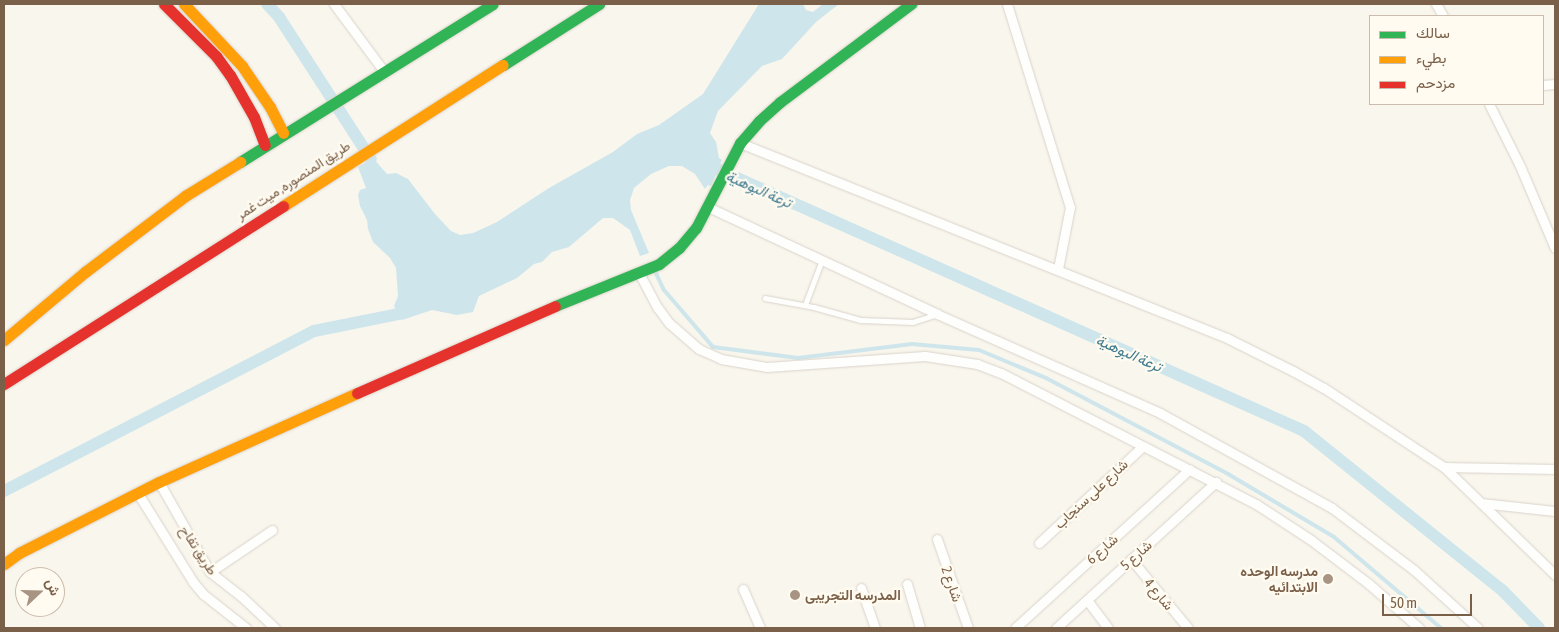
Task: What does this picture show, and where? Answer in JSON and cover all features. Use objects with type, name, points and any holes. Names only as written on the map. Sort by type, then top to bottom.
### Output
[{"type":"main road","points":[[164,4],[216,56],[230,75],[254,117],[265,145]]},
{"type":"main road","points":[[184,4],[242,66],[270,107],[283,133]]},
{"type":"main road","points":[[4,340],[84,272],[184,196],[368,79],[493,4]]},
{"type":"main road","points":[[4,564],[19,553],[158,482],[520,320],[659,264],[687,240],[708,207],[740,143],[780,102],[911,4]]},
{"type":"main road","name":"طريق المنصوره, ميت غمر","points":[[4,384],[594,6]]},
{"type":"main road","points":[[4,557],[19,553]]},
{"type":"street","points":[[334,4],[383,70]]},
{"type":"street","points":[[1007,4],[1070,207],[1058,269]]},
{"type":"street","points":[[1436,4],[1442,15]]},
{"type":"street","points":[[1489,105],[1523,173],[1555,248]]},
{"type":"street","points":[[740,143],[1227,338],[1293,371],[1324,388],[1444,467],[1555,575]]},
{"type":"street","points":[[708,207],[937,314],[1160,413],[1332,508],[1414,570],[1478,628]]},
{"type":"street","points":[[643,271],[658,308],[669,322],[699,349],[721,359],[766,367],[918,356],[977,364],[1001,372],[1256,504],[1311,540],[1369,584],[1419,628]]},
{"type":"street","name":"شارع على سنجاب","points":[[1039,543],[1143,446]]},
{"type":"street","points":[[1444,467],[1555,469]]},
{"type":"street","name":"شارع 6","points":[[1020,627],[1190,469]]},
{"type":"street","name":"طريق تفاح","points":[[158,482],[210,572],[241,596],[275,628]]},
{"type":"street","name":"شارع 5","points":[[1056,628],[1216,482]]},
{"type":"street","name":"طريق تفاح","points":[[137,492],[193,582],[203,594],[246,628]]},
{"type":"street","points":[[1481,503],[1555,511]]},
{"type":"street","points":[[210,572],[272,530]]},
{"type":"street","name":"شارع 2","points":[[937,539],[968,628]]},
{"type":"street","name":"شارع 4","points":[[1131,560],[1188,628]]},
{"type":"street","points":[[907,584],[920,628]]},
{"type":"street","points":[[860,588],[875,628]]},
{"type":"street","points":[[743,589],[760,628]]},
{"type":"street","points":[[1086,600],[1108,628]]},
{"type":"lane","points":[[805,305],[822,260]]},
{"type":"lane","points":[[765,298],[805,305],[853,319],[869,321],[913,322],[937,314]]},
{"type":"water","points":[[759,4],[803,4],[806,10],[813,12],[823,4],[839,4],[816,22],[782,59],[762,66],[718,111],[710,133],[716,142],[719,158],[722,160],[711,186],[708,185],[705,189],[695,174],[682,166],[669,166],[651,174],[634,188],[630,200],[631,210],[649,253],[640,256],[630,230],[613,218],[603,218],[569,247],[552,252],[542,262],[534,264],[517,278],[479,296],[473,312],[457,315],[432,310],[402,320],[394,306],[398,296],[396,268],[390,258],[373,242],[367,220],[360,206],[358,195],[360,190],[366,188],[358,167],[373,158],[387,174],[396,173],[408,179],[451,231],[460,235],[473,233],[497,222],[549,188],[613,152],[637,134],[659,125],[703,94]]},
{"type":"waterway","points":[[267,4],[279,17],[371,159]]},
{"type":"waterway","name":"ترعة البوهية","points":[[717,169],[1304,431],[1502,590],[1539,628]]},
{"type":"waterway","points":[[654,269],[664,290],[713,347],[798,358],[912,344],[979,350],[1046,378],[1228,474],[1334,537],[1441,628]]},
{"type":"waterway","points":[[4,491],[314,331],[399,314],[413,304]]},
{"type":"traffic: fast","points":[[240,162],[493,4]]},
{"type":"traffic: fast","points":[[503,65],[599,4]]},
{"type":"traffic: fast","points":[[555,306],[659,264],[679,248],[696,228],[740,143],[759,121],[780,102],[911,4]]},
{"type":"traffic: slow","points":[[184,4],[242,66],[270,107],[283,133]]},
{"type":"traffic: slow","points":[[283,206],[503,65]]},
{"type":"traffic: slow","points":[[4,340],[85,272],[185,196],[240,162]]},
{"type":"traffic: slow","points":[[4,564],[19,553],[159,482],[357,393]]},
{"type":"traffic: jam","points":[[164,4],[216,56],[230,75],[254,117],[265,145]]},
{"type":"traffic: jam","points":[[4,384],[283,206]]},
{"type":"traffic: jam","points":[[357,393],[555,306]]},
{"type":"place","name":"مدرسه الوحده الابتدائيه","points":[[1328,579]]},
{"type":"place","name":"المدرسه التجريبى","points":[[795,595]]}]
